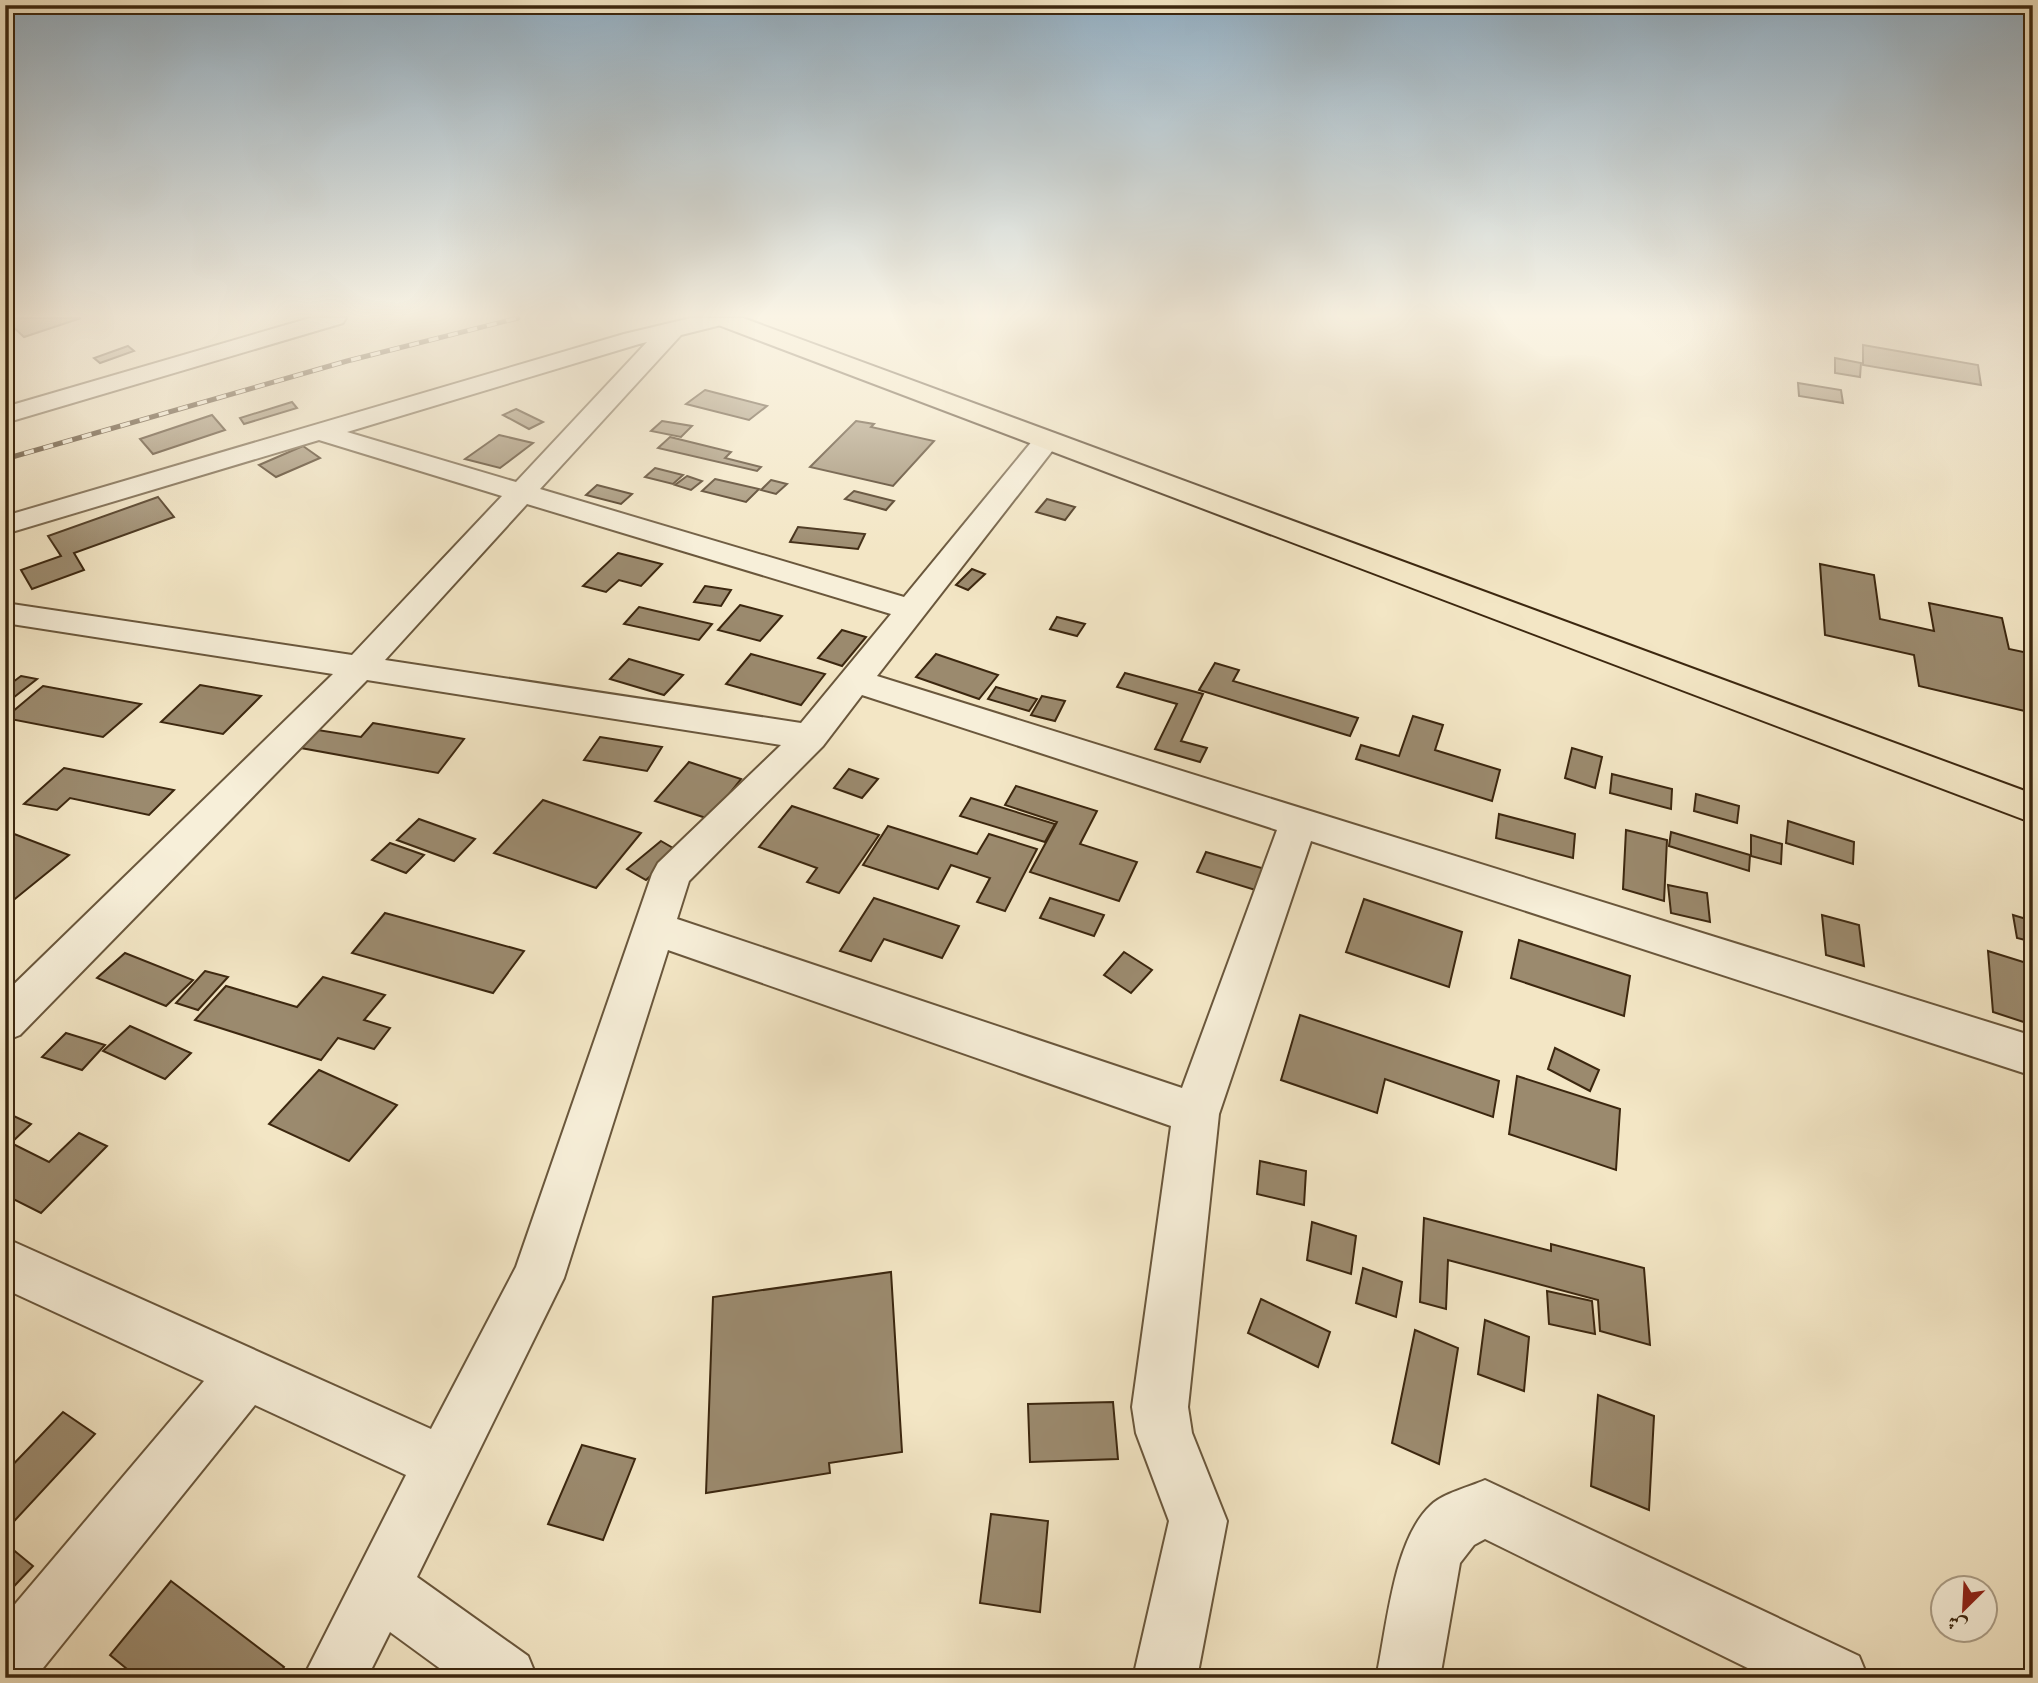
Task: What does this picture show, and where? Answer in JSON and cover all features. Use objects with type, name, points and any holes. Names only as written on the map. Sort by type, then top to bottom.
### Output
[{"type":"main road","points":[[931,397],[2033,809]]},
{"type":"street","points":[[5,415],[68,397]]},
{"type":"street","points":[[5,525],[438,397]]},
{"type":"street","points":[[5,1022],[360,667],[611,397]]},
{"type":"street","points":[[319,432],[912,610]]},
{"type":"street","points":[[334,1678],[538,1278],[672,874],[810,737],[1047,440]]},
{"type":"street","points":[[5,613],[810,737]]},
{"type":"street","points":[[855,681],[2033,1056]]},
{"type":"street","points":[[1165,1678],[1198,1521],[1164,1433],[1160,1407],[1196,1114],[1299,822]]},
{"type":"street","points":[[654,928],[1196,1114]]},
{"type":"street","points":[[5,1264],[443,1463]]},
{"type":"street","points":[[5,1665],[246,1373]]},
{"type":"street","points":[[1408,1678],[1432,1551],[1453,1524],[1485,1510],[1838,1678]]},
{"type":"street","points":[[380,1587],[506,1678]]},
{"type":"building","points":[[696,397],[730,397],[767,406],[749,420],[686,404]]},
{"type":"building","points":[[1802,397],[1842,397],[1843,403]]},
{"type":"building","points":[[292,402],[297,408],[244,424],[240,418]]},
{"type":"building","points":[[516,409],[543,422],[529,429],[503,415]]},
{"type":"building","points":[[212,415],[225,430],[153,454],[140,439]]},
{"type":"building","points":[[662,421],[692,426],[681,437],[651,431]]},
{"type":"building","points":[[856,421],[934,441],[893,486],[810,467]]},
{"type":"building","points":[[499,435],[533,443],[500,468],[465,459]]},
{"type":"building","points":[[670,437],[731,452],[725,458],[761,467],[757,471],[658,448]]},
{"type":"building","points":[[303,446],[320,458],[276,477],[259,465]]},
{"type":"building","points":[[655,468],[683,475],[673,484],[645,477]]},
{"type":"building","points":[[687,476],[702,481],[691,490],[675,485]]},
{"type":"building","points":[[715,479],[759,489],[746,502],[702,491]]},
{"type":"building","points":[[771,480],[787,484],[776,494],[761,490]]},
{"type":"building","points":[[597,485],[632,494],[621,504],[586,495]]},
{"type":"building","points":[[854,491],[894,501],[886,510],[845,499]]},
{"type":"building","points":[[158,497],[174,517],[74,553],[84,570],[32,589],[21,570],[61,556],[48,536]]},
{"type":"building","points":[[1047,499],[1075,507],[1065,520],[1036,512]]},
{"type":"building","points":[[798,527],[865,534],[858,549],[790,542]]},
{"type":"building","points":[[618,553],[662,564],[641,586],[619,580],[606,592],[583,586]]},
{"type":"building","points":[[1820,564],[1874,575],[1880,619],[1934,631],[1929,603],[2002,618],[2009,649],[2033,654],[2033,713],[1919,686],[1914,655],[1825,635]]},
{"type":"building","points":[[972,569],[985,574],[968,590],[956,585]]},
{"type":"building","points":[[705,586],[731,590],[721,606],[694,602]]},
{"type":"building","points":[[740,605],[782,616],[760,641],[718,630]]},
{"type":"building","points":[[639,607],[712,624],[699,640],[624,624]]},
{"type":"building","points":[[1057,617],[1085,624],[1077,636],[1050,629]]},
{"type":"building","points":[[842,630],[866,637],[842,666],[818,658]]},
{"type":"building","points":[[751,654],[825,674],[801,705],[726,684]]},
{"type":"building","points":[[936,654],[998,675],[979,699],[916,677]]},
{"type":"building","points":[[629,659],[683,675],[664,695],[610,679]]},
{"type":"building","points":[[1215,663],[1239,670],[1233,681],[1358,718],[1350,736],[1199,690]]},
{"type":"building","points":[[1125,673],[1203,694],[1181,741],[1207,748],[1200,762],[1155,749],[1177,704],[1117,687]]},
{"type":"building","points":[[21,676],[37,679],[13,698],[5,696],[5,688]]},
{"type":"building","points":[[200,685],[261,696],[223,734],[161,722]]},
{"type":"building","points":[[43,686],[141,704],[103,737],[5,718]]},
{"type":"building","points":[[996,687],[1037,699],[1029,711],[988,699]]},
{"type":"building","points":[[1042,696],[1065,701],[1055,721],[1031,715]]},
{"type":"building","points":[[1413,716],[1443,725],[1435,750],[1500,770],[1492,801],[1356,759],[1361,745],[1399,756]]},
{"type":"building","points":[[373,723],[464,739],[438,773],[301,748],[318,730],[361,737]]},
{"type":"building","points":[[600,737],[662,747],[647,771],[584,760]]},
{"type":"building","points":[[1572,748],[1602,757],[1595,788],[1565,778]]},
{"type":"building","points":[[689,762],[741,779],[709,819],[655,801]]},
{"type":"building","points":[[64,768],[174,790],[149,815],[70,798],[57,810],[24,804]]},
{"type":"building","points":[[849,769],[878,779],[862,798],[834,788]]},
{"type":"building","points":[[1612,774],[1672,789],[1671,809],[1610,793]]},
{"type":"building","points":[[1016,786],[1097,811],[1080,844],[1137,862],[1119,901],[1030,872],[1057,822],[1005,805]]},
{"type":"building","points":[[1696,794],[1739,806],[1737,823],[1694,811]]},
{"type":"building","points":[[971,798],[1055,824],[1045,842],[960,816]]},
{"type":"building","points":[[543,800],[641,833],[596,888],[494,853]]},
{"type":"building","points":[[792,806],[879,835],[839,893],[807,882],[817,868],[759,847]]},
{"type":"building","points":[[1499,814],[1575,834],[1573,858],[1496,838]]},
{"type":"building","points":[[419,819],[475,839],[454,861],[397,840]]},
{"type":"building","points":[[1788,821],[1854,842],[1853,864],[1786,843]]},
{"type":"building","points":[[888,826],[977,854],[989,834],[1037,849],[1005,911],[977,902],[990,878],[951,865],[938,889],[863,865]]},
{"type":"building","points":[[1626,830],[1667,840],[1664,901],[1623,889]]},
{"type":"building","points":[[9,832],[69,855],[5,907],[5,835]]},
{"type":"building","points":[[1671,832],[1750,855],[1749,871],[1669,846]]},
{"type":"building","points":[[1751,835],[1782,844],[1781,864],[1751,856]]},
{"type":"building","points":[[661,841],[678,851],[646,880],[627,869]]},
{"type":"building","points":[[390,843],[424,855],[406,873],[372,860]]},
{"type":"building","points":[[1206,852],[1272,871],[1265,893],[1197,872]]},
{"type":"building","points":[[1668,885],[1707,893],[1710,922],[1671,913]]},
{"type":"building","points":[[874,898],[959,926],[942,958],[884,939],[871,961],[840,951]]},
{"type":"building","points":[[1050,898],[1104,915],[1094,936],[1040,918]]},
{"type":"building","points":[[1364,899],[1462,932],[1449,987],[1346,952]]},
{"type":"building","points":[[385,913],[524,951],[493,993],[352,953]]},
{"type":"building","points":[[1822,915],[1859,925],[1864,966],[1826,955]]},
{"type":"building","points":[[2013,915],[2033,921],[2033,942],[2017,938]]},
{"type":"building","points":[[1519,940],[1630,976],[1624,1016],[1511,978]]},
{"type":"building","points":[[1988,951],[2033,965],[2033,1025],[1993,1012]]},
{"type":"building","points":[[1124,952],[1152,970],[1131,993],[1104,975]]},
{"type":"building","points":[[125,953],[193,980],[166,1006],[97,978]]},
{"type":"building","points":[[205,971],[228,977],[198,1010],[176,1003]]},
{"type":"building","points":[[323,977],[385,995],[364,1020],[390,1028],[374,1049],[338,1038],[321,1060],[195,1020],[226,986],[297,1007]]},
{"type":"building","points":[[1300,1015],[1499,1081],[1493,1117],[1385,1079],[1377,1113],[1281,1080]]},
{"type":"building","points":[[130,1026],[191,1053],[165,1079],[103,1051]]},
{"type":"building","points":[[66,1033],[105,1045],[82,1070],[42,1057]]},
{"type":"building","points":[[1555,1048],[1599,1070],[1590,1091],[1548,1069]]},
{"type":"building","points":[[319,1070],[397,1105],[349,1161],[269,1124]]},
{"type":"building","points":[[1517,1076],[1620,1109],[1616,1170],[1509,1134]]},
{"type":"building","points":[[5,1112],[31,1124],[11,1143],[49,1162],[79,1133],[107,1146],[41,1213],[5,1195]]},
{"type":"building","points":[[1260,1161],[1306,1171],[1304,1205],[1257,1194]]},
{"type":"building","points":[[1424,1218],[1551,1251],[1551,1244],[1644,1268],[1650,1345],[1600,1331],[1598,1300],[1448,1260],[1446,1309],[1420,1302]]},
{"type":"building","points":[[1312,1222],[1356,1236],[1351,1274],[1307,1260]]},
{"type":"building","points":[[1363,1268],[1402,1282],[1396,1317],[1356,1303]]},
{"type":"building","points":[[891,1272],[902,1452],[829,1463],[830,1473],[706,1493],[713,1297]]},
{"type":"building","points":[[1547,1291],[1592,1301],[1595,1334],[1549,1324]]},
{"type":"building","points":[[1261,1299],[1330,1332],[1318,1367],[1248,1333]]},
{"type":"building","points":[[1485,1320],[1529,1337],[1524,1391],[1478,1374]]},
{"type":"building","points":[[1415,1330],[1458,1348],[1439,1464],[1392,1443]]},
{"type":"building","points":[[1598,1395],[1654,1416],[1649,1510],[1591,1486]]},
{"type":"building","points":[[1113,1402],[1118,1459],[1030,1462],[1028,1404]]},
{"type":"building","points":[[63,1412],[95,1434],[5,1531],[5,1473]]},
{"type":"building","points":[[582,1445],[635,1459],[603,1540],[548,1524]]},
{"type":"building","points":[[991,1514],[1048,1521],[1040,1612],[980,1603]]},
{"type":"building","points":[[5,1543],[33,1566],[5,1596]]},
{"type":"building","points":[[171,1581],[284,1667],[276,1678],[138,1678],[110,1655]]},
{"type":"railway","points":[[5,459],[223,397]]}]
